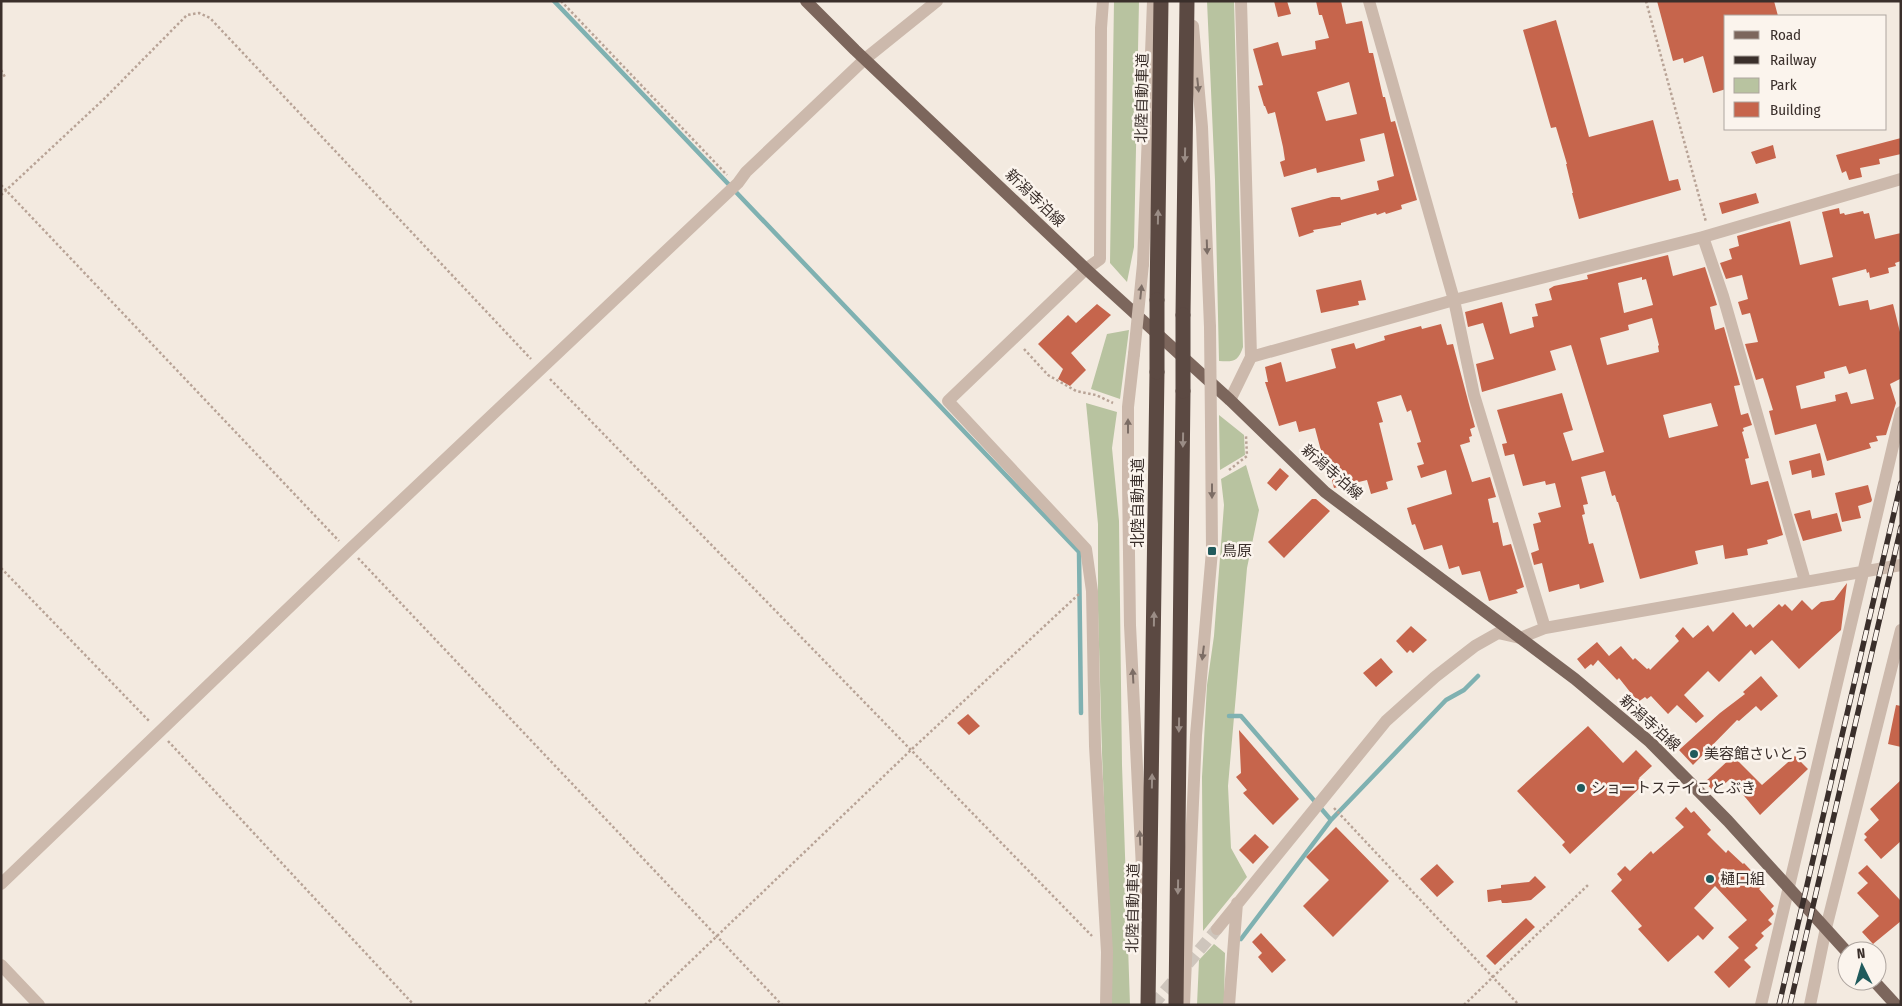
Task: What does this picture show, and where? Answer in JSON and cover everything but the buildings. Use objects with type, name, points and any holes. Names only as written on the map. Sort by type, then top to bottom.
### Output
[{"type":"highway","name":"北陸自動車道","points":[[1148,998],[1161,1]]},
{"type":"highway","points":[[1176,1005],[1183,315],[1189,1]]},
{"type":"main road","name":"新潟寺泊線","points":[[806,1],[1086,269],[1230,400],[1325,492],[1575,679],[1650,742],[1728,821],[1837,941]]},
{"type":"main road","points":[[1883,991],[1896,1005]]},
{"type":"street","points":[[1,884],[348,550],[738,183],[746,172],[866,60],[937,1]]},
{"type":"street","points":[[1103,1],[1101,28],[1100,259],[1086,269],[948,401],[1086,549],[1092,591],[1095,746],[1107,952],[1106,1005]]},
{"type":"street","points":[[1148,998],[1130,625],[1128,407],[1143,264],[1153,1]]},
{"type":"street","points":[[1184,1005],[1196,735],[1212,551],[1210,327],[1202,127],[1189,1]]},
{"type":"street","points":[[1230,400],[1251,357],[1241,1]]},
{"type":"street","points":[[1369,1],[1454,300],[1474,395],[1545,628]]},
{"type":"street","points":[[1251,357],[1454,300],[1708,236],[1901,179]]},
{"type":"street","points":[[1708,236],[1723,296],[1805,582]]},
{"type":"street","points":[[1761,1005],[1901,412]]},
{"type":"street","points":[[1217,929],[1386,721],[1435,676],[1475,646],[1498,633],[1520,638],[1545,628],[1863,570],[1901,565]]},
{"type":"street","points":[[1810,1005],[1826,928],[1901,630]]},
{"type":"street","points":[[1229,1005],[1237,903]]},
{"type":"street","points":[[1,965],[39,1005]]},
{"type":"path","points":[[561,1],[725,174],[738,183]]},
{"type":"path","points":[[1646,1],[1708,236]]},
{"type":"path","points":[[1,195],[104,99],[187,16],[199,13],[210,18],[541,370],[1107,952]]},
{"type":"path","points":[[1,70],[5,77]]},
{"type":"path","points":[[1,185],[7,189],[348,550],[368,567],[782,1005]]},
{"type":"path","points":[[1019,344],[1048,375],[1076,391],[1096,395],[1113,403]]},
{"type":"path","points":[[1229,470],[1248,456]]},
{"type":"path","points":[[1,568],[160,732],[414,1005]]},
{"type":"path","points":[[645,1005],[1077,594],[1092,591]]},
{"type":"path","points":[[1324,798],[1519,1005]]},
{"type":"path","points":[[1464,1005],[1589,884]]},
{"type":"green space","points":[[1114,1],[1139,1],[1134,247],[1127,282],[1110,263]]},
{"type":"green space","points":[[1207,1],[1234,1],[1243,347],[1237,358],[1228,361],[1219,361],[1215,180]]},
{"type":"green space","points":[[1129,330],[1120,399],[1091,389],[1107,334]]},
{"type":"green space","points":[[1086,403],[1117,412],[1112,448],[1119,521],[1122,765],[1130,1005],[1112,1005],[1102,753],[1098,610],[1098,524]]},
{"type":"green space","points":[[1219,415],[1244,435],[1245,455],[1220,470]]},
{"type":"green space","points":[[1246,465],[1259,510],[1247,568],[1228,786],[1231,848],[1247,877],[1203,931],[1202,777],[1207,685],[1214,636],[1224,505],[1221,479]]},
{"type":"green space","points":[[1214,944],[1225,953],[1224,1005],[1197,1005],[1199,960]]},
{"type":"waterway","points":[[554,1],[1079,552],[1081,713]]},
{"type":"waterway","points":[[1241,939],[1331,820],[1446,700],[1464,690],[1478,676]]},
{"type":"waterway","points":[[1229,716],[1241,716],[1331,820]]},
{"type":"tunnel","points":[[1153,1005],[1217,929]]},
{"type":"railway","points":[[1779,1005],[1901,483]]},
{"type":"railway","points":[[1790,1005],[1901,527]]},
{"type":"place","name":"鳥原","points":[[1212,551]]},
{"type":"place","name":"美容館さいとう","points":[[1694,754]]},
{"type":"place","name":"ショートステイことぶき","points":[[1581,788]]},
{"type":"place","name":"樋口組","points":[[1710,879]]}]
